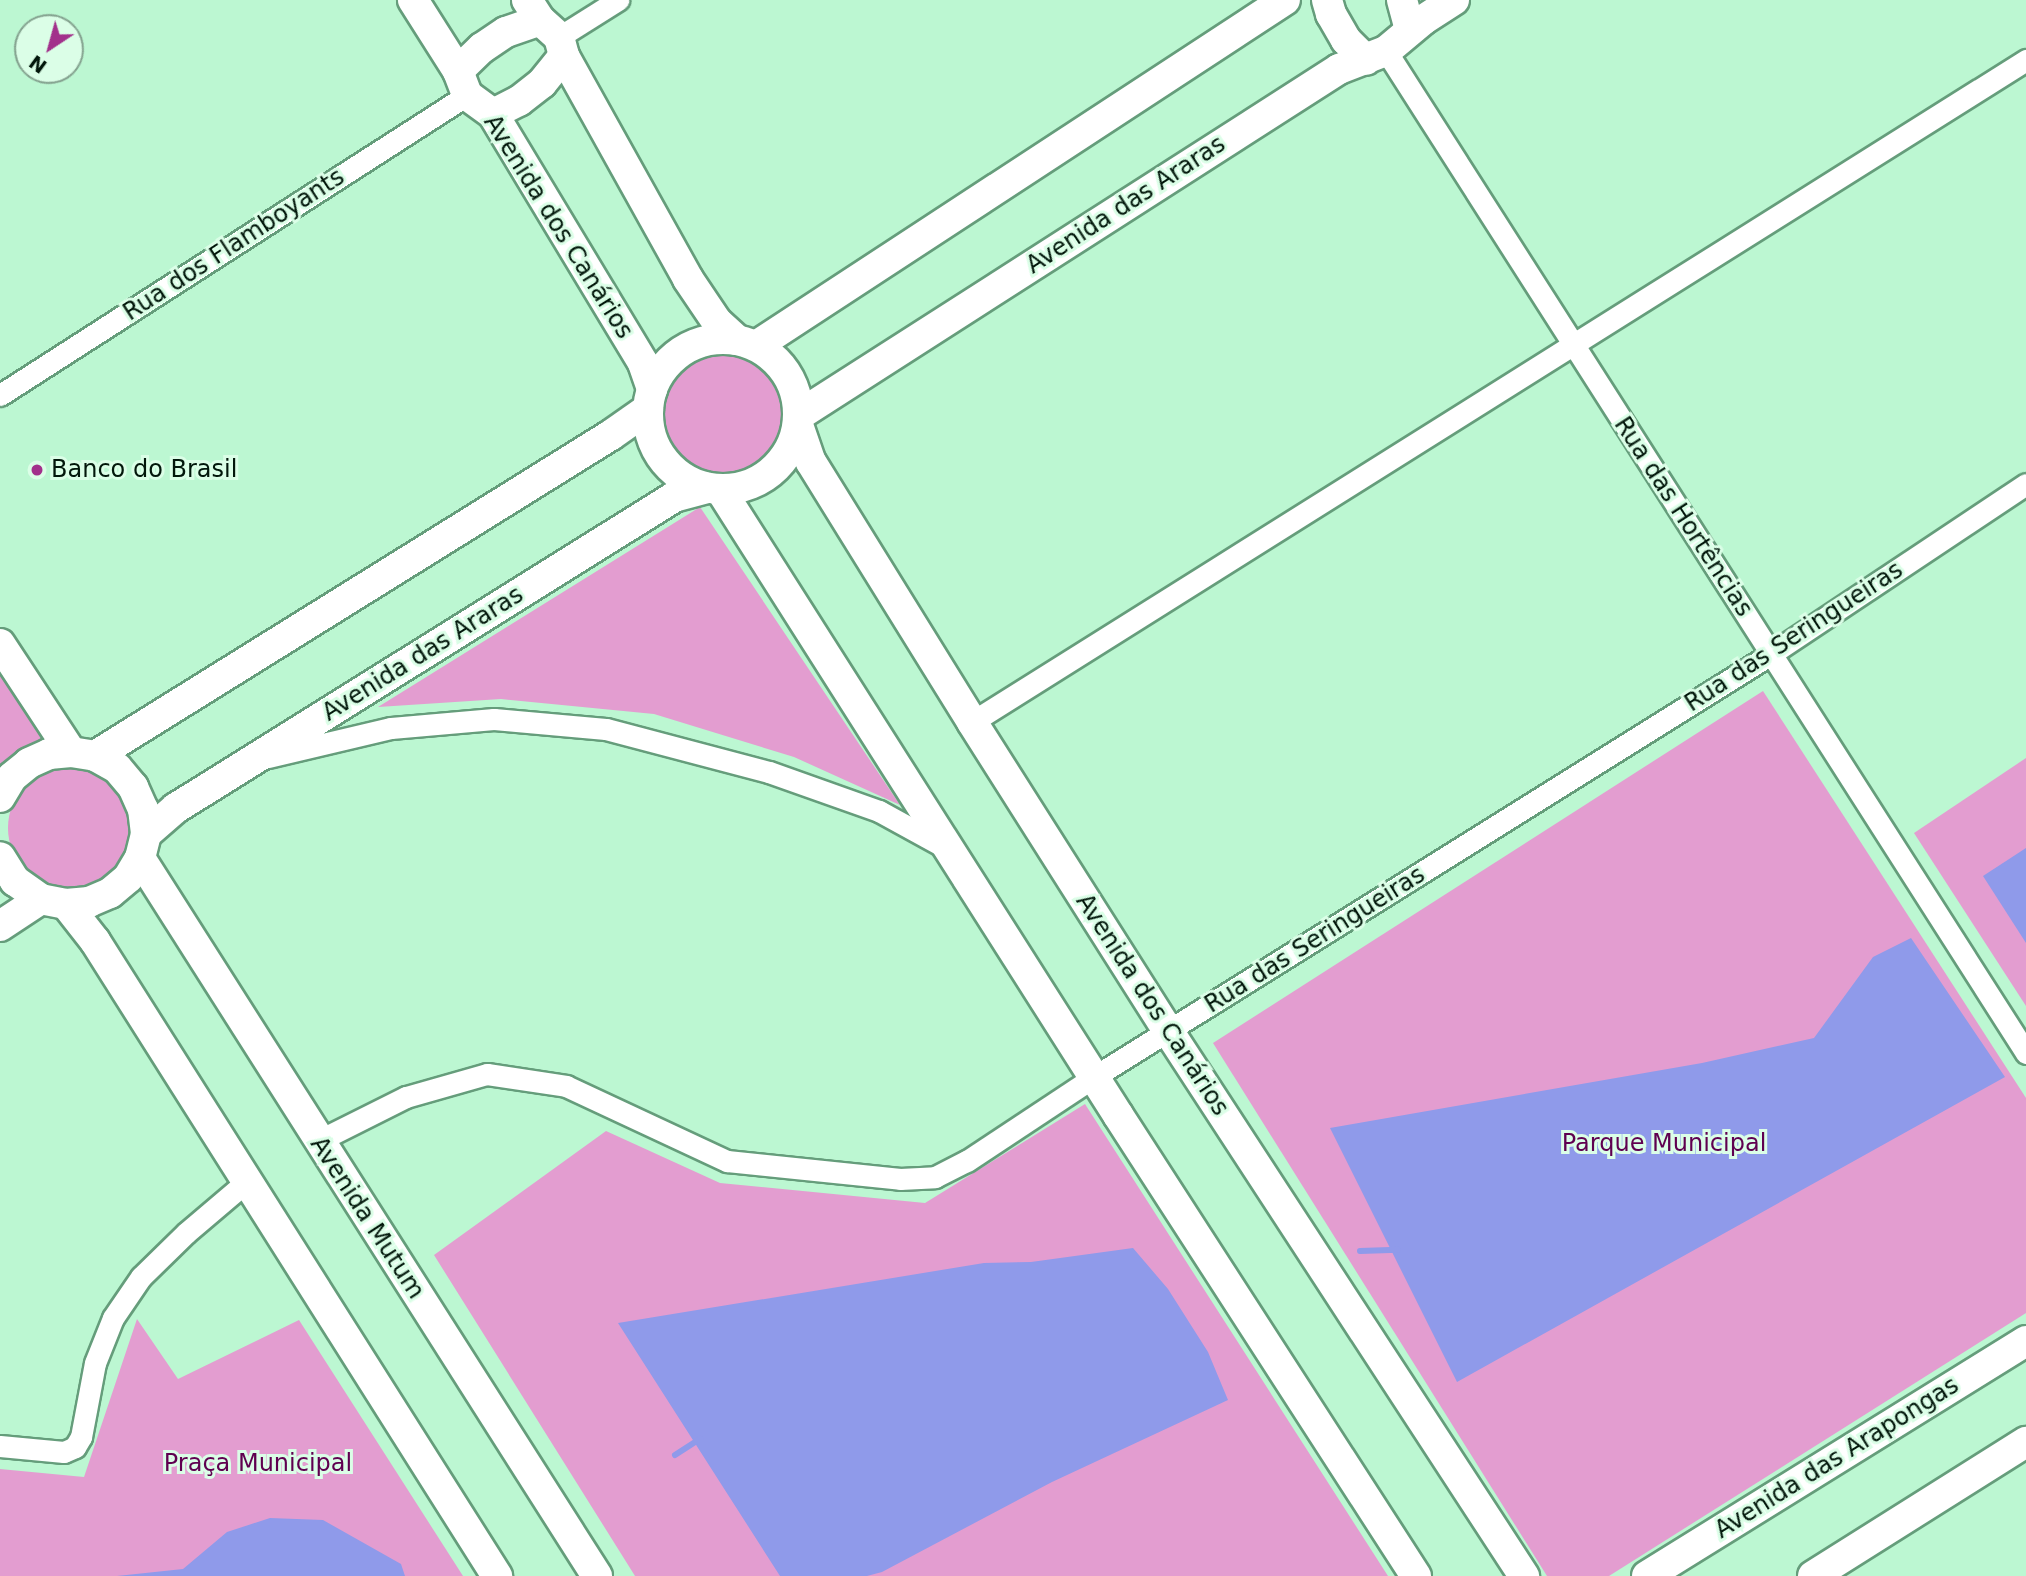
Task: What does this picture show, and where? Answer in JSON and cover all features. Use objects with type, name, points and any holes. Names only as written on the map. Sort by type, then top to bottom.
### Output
[{"type":"street","name":"Avenida dos Canários","points":[[413,0],[463,83],[493,114],[643,363],[650,399]]},
{"type":"street","points":[[463,83],[482,48],[506,32],[548,28],[618,0]]},
{"type":"street","points":[[548,28],[688,278],[717,322],[747,343],[779,363],[793,387],[798,420],[789,451],[772,472],[747,485],[714,488],[683,478],[664,459],[651,436],[650,399],[665,366],[685,348],[711,339],[747,343],[1285,0]]},
{"type":"street","points":[[1327,0],[1331,14],[1346,40],[1376,55]]},
{"type":"street","points":[[1402,0],[1410,30]]},
{"type":"street","name":"Avenida das Araras","points":[[798,420],[1339,69],[1376,55],[1454,0]]},
{"type":"street","points":[[493,114],[519,101],[542,82],[548,28]]},
{"type":"street","name":"Rua das Hortências","points":[[1376,55],[1574,346],[2026,1053]]},
{"type":"street","points":[[972,722],[2026,60]]},
{"type":"street","name":"Rua dos Flamboyants","points":[[0,395],[463,83]]},
{"type":"street","points":[[83,754],[445,540],[650,399]]},
{"type":"street","name":"Avenida dos Canários","points":[[798,420],[811,462],[972,722],[1168,1032],[1524,1576]]},
{"type":"street","name":"Rua das Seringueiras","points":[[318,1140],[405,1097],[486,1074],[566,1086],[727,1161],[900,1179],[935,1177],[967,1161],[1094,1077],[1771,654],[2026,484]]},
{"type":"street","points":[[714,488],[1416,1576]]},
{"type":"street","name":"Avenida das Araras","points":[[53,901],[89,902],[110,893],[128,878],[143,846],[176,808],[674,497],[714,488]]},
{"type":"street","points":[[0,644],[83,754]]},
{"type":"street","points":[[253,761],[391,728],[494,719],[606,729],[769,772],[879,811],[950,851]]},
{"type":"street","points":[[0,795],[12,777],[29,763],[49,754],[83,754],[117,768],[133,786],[144,809],[143,846]]},
{"type":"street","name":"Avenida Mutum","points":[[143,846],[318,1140],[597,1576]]},
{"type":"street","points":[[0,857],[15,881],[53,901],[95,941],[496,1576]]},
{"type":"street","points":[[0,926],[53,901]]},
{"type":"street","points":[[0,1446],[64,1452],[75,1447],[81,1437],[95,1363],[113,1318],[141,1277],[186,1233],[247,1181]]},
{"type":"street","name":"Avenida das Arapongas","points":[[1647,1576],[2026,1341]]},
{"type":"street","points":[[1813,1576],[2026,1442]]},
{"type":"green space","points":[[723,349],[748,354],[768,368],[782,388],[787,413],[782,438],[768,458],[748,472],[723,477],[698,472],[678,458],[664,438],[659,413],[664,388],[678,368],[698,354]]},
{"type":"green space","points":[[700,507],[900,805],[794,757],[654,714],[501,699],[378,707]]},
{"type":"green space","points":[[0,672],[43,741],[26,747],[0,768]]},
{"type":"green space","name":"Parque Municipal","points":[[1763,691],[2026,1098],[2026,1313],[1609,1576],[1547,1576],[1213,1043]]},
{"type":"green space","points":[[2026,758],[2026,1006],[1914,833]]},
{"type":"green space","points":[[70,766],[94,771],[114,784],[127,804],[132,828],[127,852],[114,872],[94,885],[70,890],[46,885],[26,872],[13,852],[8,828],[13,804],[26,784],[46,771]]},
{"type":"green space","points":[[1085,1104],[1388,1576],[635,1576],[434,1255],[606,1131],[720,1183],[925,1203]]},
{"type":"green space","name":"Praça Municipal","points":[[137,1319],[178,1379],[299,1320],[463,1576],[0,1576],[0,1469],[84,1477]]},
{"type":"water","points":[[2026,848],[2026,943],[1983,876]]},
{"type":"water","points":[[1911,938],[2005,1077],[1457,1382],[1330,1128],[1702,1063],[1814,1038],[1873,957]]},
{"type":"water","points":[[1133,1248],[1168,1289],[1208,1352],[1228,1400],[1052,1482],[882,1572],[867,1576],[780,1576],[618,1323],[984,1263],[1031,1262]]},
{"type":"water","points":[[270,1518],[323,1520],[401,1564],[405,1576],[117,1576],[183,1569],[227,1532]]},
{"type":"waterway","points":[[1360,1251],[1398,1250]]},
{"type":"waterway","points":[[675,1455],[700,1439]]},
{"type":"place","name":"Banco do Brasil","points":[[37,470]]}]
